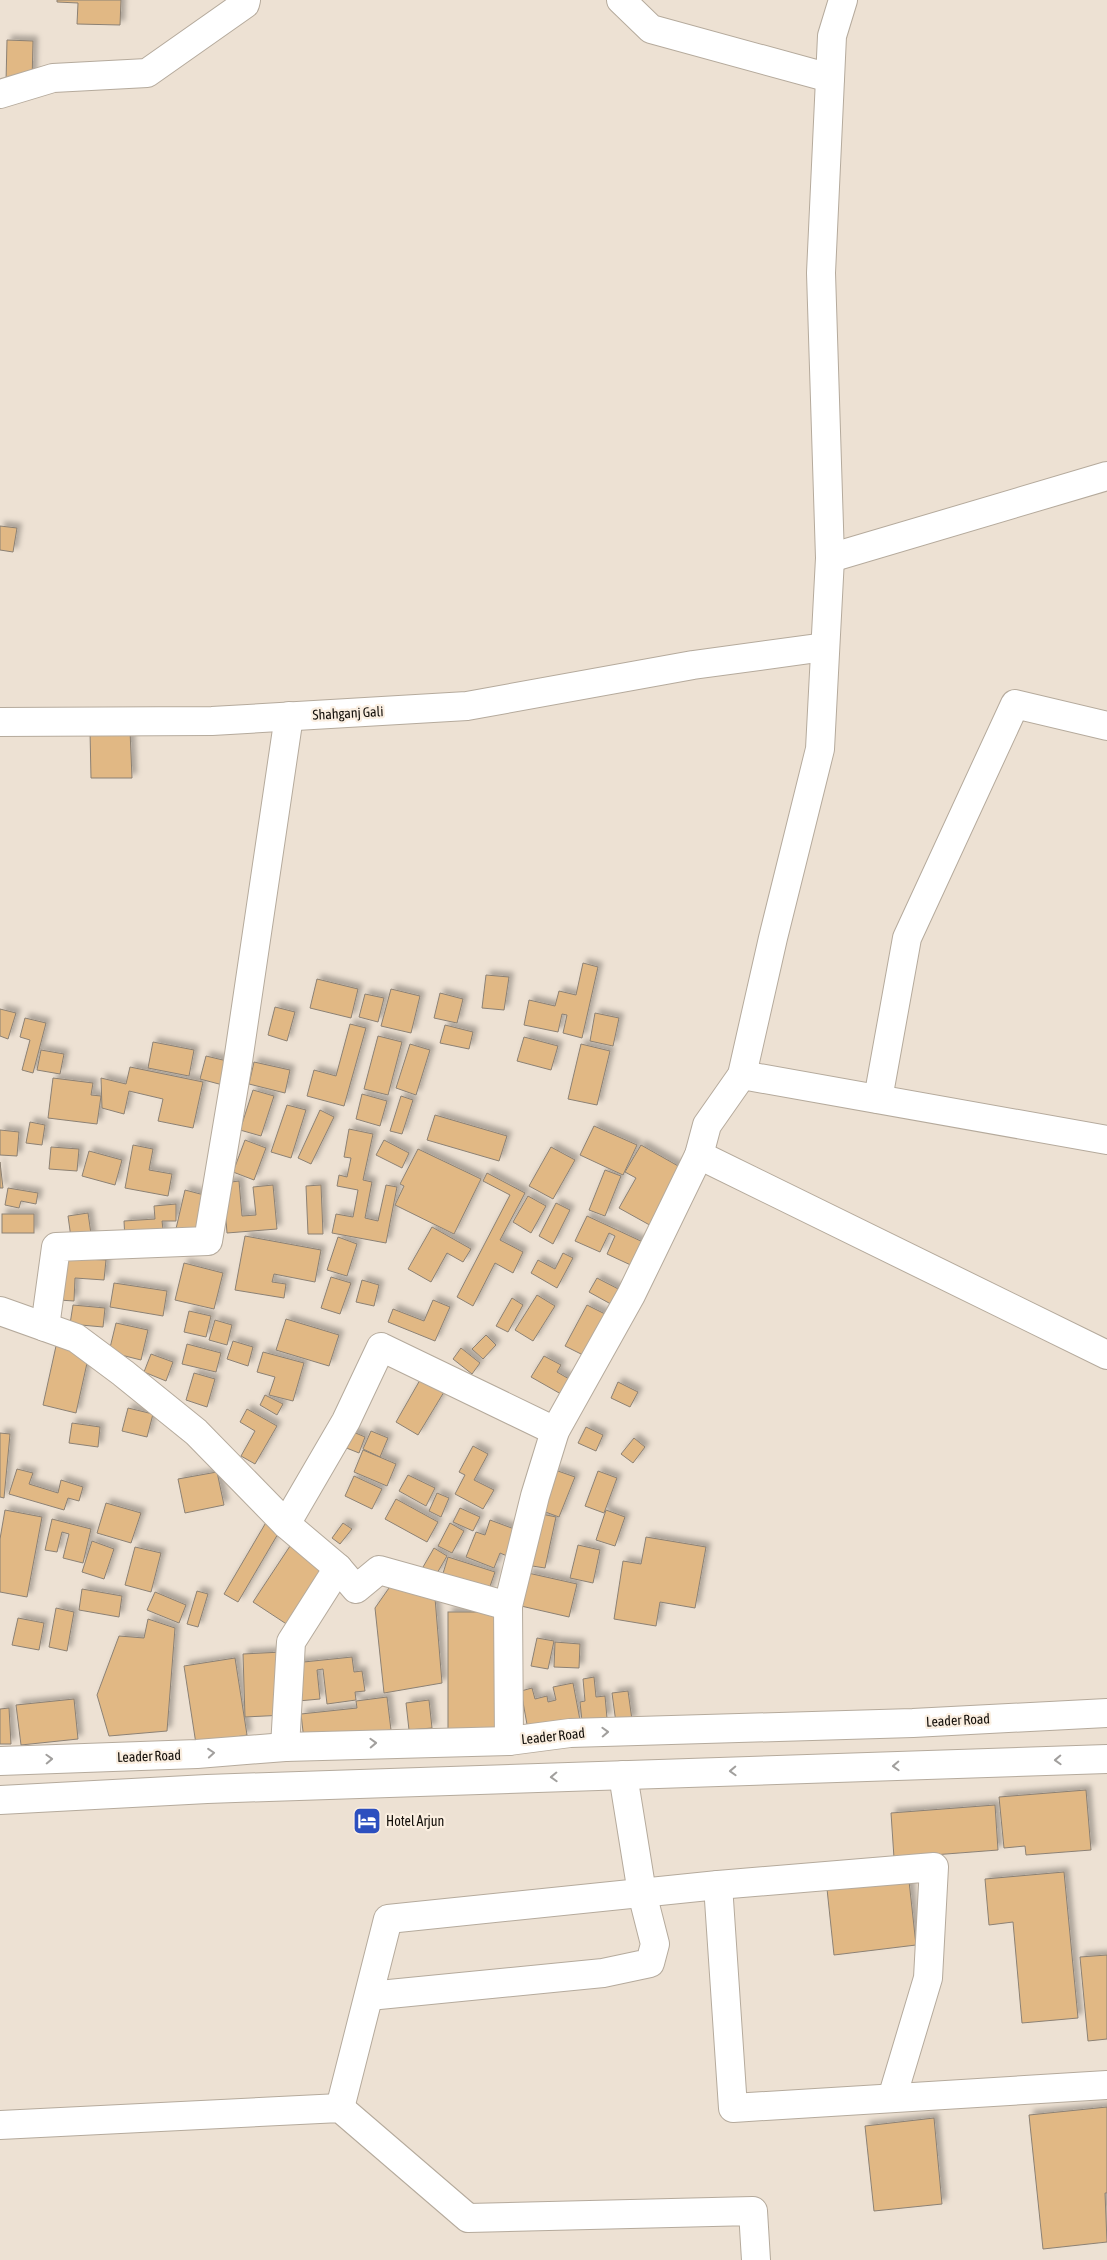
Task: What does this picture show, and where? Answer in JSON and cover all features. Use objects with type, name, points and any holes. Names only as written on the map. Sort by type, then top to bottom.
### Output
[{"type":"street","points":[[0,94],[53,78],[146,74],[245,4],[246,0]]},
{"type":"street","points":[[621,0],[651,30],[830,78]]},
{"type":"street","points":[[509,1741],[508,1606],[535,1496],[555,1431],[631,1295],[699,1155],[707,1125],[742,1075],[773,938],[820,749],[830,558],[821,273],[832,36],[843,0]]},
{"type":"street","points":[[830,558],[1107,476]]},
{"type":"street","name":"Shahganj Gali","points":[[0,722],[212,721],[467,706],[693,665],[825,647]]},
{"type":"street","points":[[878,1099],[907,938],[1015,704],[1107,726]]},
{"type":"street","points":[[45,1328],[56,1247],[208,1242],[237,1068],[289,716]]},
{"type":"street","points":[[742,1075],[1107,1140]]},
{"type":"street","points":[[699,1155],[1107,1354]]},
{"type":"street","points":[[0,1311],[76,1338],[123,1373],[196,1432],[286,1524],[338,1568],[356,1589],[379,1570],[508,1606]]},
{"type":"street","points":[[286,1524],[346,1422],[381,1347],[555,1431]]},
{"type":"street","points":[[285,1747],[291,1642],[338,1568]]},
{"type":"street","name":"Leader Road","points":[[0,1761],[197,1754],[285,1747],[509,1741],[570,1733],[904,1723],[1107,1713]]},
{"type":"street","points":[[0,1800],[207,1789],[1107,1759]]},
{"type":"street","points":[[369,1996],[603,1973],[650,1963],[654,1944],[642,1893],[623,1775]]},
{"type":"street","points":[[340,2108],[388,1919],[718,1885],[934,1867],[928,1978],[892,2098]]},
{"type":"street","points":[[718,1885],[733,2108],[1107,2085]]},
{"type":"street","points":[[0,2125],[340,2108],[468,2218],[752,2211],[756,2260]]},
{"type":"building","points":[[57,0],[121,0],[120,25],[77,24],[78,3],[57,2]]},
{"type":"building","points":[[7,40],[33,41],[32,83],[6,82]]},
{"type":"building","points":[[0,526],[17,528],[13,552],[0,550]]},
{"type":"building","points":[[130,730],[132,778],[91,778],[90,731]]},
{"type":"building","points":[[583,963],[598,967],[582,1038],[563,1033],[567,1015],[562,1014],[558,1032],[524,1025],[529,1000],[555,1006],[559,991],[576,995]]},
{"type":"building","points":[[486,975],[509,977],[504,1010],[482,1008]]},
{"type":"building","points":[[317,979],[358,989],[351,1018],[310,1008]]},
{"type":"building","points":[[391,989],[420,996],[411,1033],[381,1026]]},
{"type":"building","points":[[440,993],[463,999],[457,1023],[434,1018]]},
{"type":"building","points":[[365,994],[384,998],[378,1022],[359,1017]]},
{"type":"building","points":[[275,1007],[295,1012],[287,1041],[268,1035]]},
{"type":"building","points":[[0,1009],[16,1013],[8,1039],[0,1036]]},
{"type":"building","points":[[595,1013],[619,1018],[613,1046],[590,1041]]},
{"type":"building","points":[[25,1018],[46,1023],[33,1073],[22,1070],[30,1040],[20,1037]]},
{"type":"building","points":[[350,1024],[366,1028],[344,1106],[307,1096],[314,1070],[336,1076]]},
{"type":"building","points":[[445,1025],[473,1032],[469,1049],[440,1043]]},
{"type":"building","points":[[378,1036],[402,1042],[388,1095],[364,1089]]},
{"type":"building","points":[[524,1037],[558,1046],[551,1070],[517,1061]]},
{"type":"building","points":[[153,1042],[194,1050],[189,1076],[148,1068]]},
{"type":"building","points":[[410,1044],[430,1050],[416,1095],[396,1088]]},
{"type":"building","points":[[581,1044],[610,1051],[597,1105],[568,1099]]},
{"type":"building","points":[[41,1050],[64,1054],[60,1074],[37,1070]]},
{"type":"building","points":[[206,1056],[244,1065],[238,1089],[200,1079]]},
{"type":"building","points":[[254,1062],[290,1070],[285,1093],[249,1084]]},
{"type":"building","points":[[130,1067],[203,1082],[193,1128],[158,1121],[163,1099],[129,1091],[124,1114],[102,1108],[101,1078],[126,1084]]},
{"type":"building","points":[[53,1078],[93,1083],[91,1095],[101,1096],[97,1124],[48,1118]]},
{"type":"building","points":[[253,1090],[274,1096],[261,1136],[240,1130]]},
{"type":"building","points":[[362,1094],[387,1101],[380,1126],[356,1119]]},
{"type":"building","points":[[401,1096],[413,1100],[402,1134],[390,1131]]},
{"type":"building","points":[[287,1105],[306,1110],[291,1158],[271,1152]]},
{"type":"building","points":[[320,1110],[334,1117],[311,1164],[298,1158]]},
{"type":"building","points":[[435,1115],[507,1136],[499,1161],[427,1140]]},
{"type":"building","points":[[30,1122],[45,1125],[42,1145],[26,1143]]},
{"type":"building","points":[[594,1126],[637,1145],[623,1175],[580,1155]]},
{"type":"building","points":[[349,1129],[373,1134],[363,1180],[372,1182],[365,1218],[378,1221],[386,1185],[397,1187],[386,1243],[332,1233],[336,1214],[353,1217],[358,1190],[337,1186],[339,1175],[347,1177],[351,1158],[344,1157]]},
{"type":"building","points":[[0,1130],[19,1132],[17,1156],[0,1155]]},
{"type":"building","points":[[245,1140],[266,1148],[254,1180],[233,1172]]},
{"type":"building","points":[[384,1140],[409,1153],[402,1168],[376,1155]]},
{"type":"building","points":[[133,1145],[153,1149],[149,1170],[172,1174],[168,1196],[125,1188]]},
{"type":"building","points":[[641,1145],[687,1171],[655,1228],[619,1208],[636,1178],[625,1172]]},
{"type":"building","points":[[51,1147],[79,1149],[77,1171],[49,1169]]},
{"type":"building","points":[[551,1147],[575,1160],[553,1199],[529,1186]]},
{"type":"building","points":[[418,1149],[481,1179],[454,1234],[395,1205],[404,1186],[400,1184]]},
{"type":"building","points":[[89,1151],[122,1160],[115,1185],[82,1176]]},
{"type":"building","points":[[0,1162],[3,1188],[0,1188]]},
{"type":"building","points":[[605,1170],[621,1176],[605,1216],[589,1210]]},
{"type":"building","points":[[487,1173],[525,1193],[500,1240],[523,1252],[513,1273],[495,1263],[473,1306],[457,1297],[510,1195],[483,1181]]},
{"type":"building","points":[[239,1181],[242,1216],[256,1215],[253,1187],[273,1185],[277,1229],[227,1233],[223,1183]]},
{"type":"building","points":[[321,1185],[323,1234],[308,1234],[306,1186]]},
{"type":"building","points":[[8,1188],[38,1193],[36,1204],[21,1201],[19,1208],[5,1205]]},
{"type":"building","points":[[185,1190],[208,1196],[198,1238],[175,1233]]},
{"type":"building","points":[[528,1196],[546,1206],[531,1233],[513,1222]]},
{"type":"building","points":[[556,1203],[570,1210],[553,1244],[539,1236]]},
{"type":"building","points":[[176,1204],[176,1221],[162,1221],[164,1238],[125,1240],[124,1221],[155,1219],[154,1206]]},
{"type":"building","points":[[88,1213],[92,1241],[72,1245],[68,1216]]},
{"type":"building","points":[[2,1214],[34,1214],[34,1233],[2,1233]]},
{"type":"building","points":[[587,1216],[645,1243],[635,1267],[607,1254],[615,1236],[609,1233],[600,1252],[575,1241]]},
{"type":"building","points":[[432,1227],[471,1249],[463,1262],[447,1253],[431,1282],[408,1269]]},
{"type":"building","points":[[245,1236],[321,1250],[315,1282],[274,1274],[272,1282],[286,1284],[284,1298],[235,1290]]},
{"type":"building","points":[[338,1237],[357,1244],[347,1276],[327,1270]]},
{"type":"building","points":[[563,1253],[573,1258],[557,1288],[531,1273],[538,1260],[555,1269]]},
{"type":"building","points":[[62,1258],[106,1260],[104,1280],[75,1278],[74,1301],[59,1300]]},
{"type":"building","points":[[184,1263],[223,1273],[214,1309],[175,1300]]},
{"type":"building","points":[[331,1277],[351,1283],[340,1314],[321,1308]]},
{"type":"building","points":[[597,1278],[626,1293],[618,1308],[589,1292]]},
{"type":"building","points":[[362,1280],[379,1285],[374,1306],[356,1302]]},
{"type":"building","points":[[114,1283],[167,1291],[163,1316],[110,1307]]},
{"type":"building","points":[[537,1295],[555,1306],[533,1341],[515,1330]]},
{"type":"building","points":[[512,1298],[523,1305],[508,1332],[496,1326]]},
{"type":"building","points":[[433,1300],[450,1307],[435,1341],[388,1322],[393,1309],[424,1321]]},
{"type":"building","points":[[73,1305],[105,1308],[103,1327],[70,1324]]},
{"type":"building","points":[[587,1305],[613,1318],[591,1359],[565,1346]]},
{"type":"building","points":[[189,1311],[211,1316],[206,1337],[184,1332]]},
{"type":"building","points":[[286,1319],[339,1335],[329,1366],[276,1350]]},
{"type":"building","points":[[215,1320],[232,1325],[227,1345],[209,1340]]},
{"type":"building","points":[[116,1323],[148,1330],[141,1360],[109,1352]]},
{"type":"building","points":[[486,1335],[496,1345],[483,1359],[472,1349]]},
{"type":"building","points":[[233,1341],[253,1347],[248,1366],[227,1359]]},
{"type":"building","points":[[187,1344],[221,1353],[216,1372],[182,1364]]},
{"type":"building","points":[[56,1346],[89,1354],[76,1413],[43,1405]]},
{"type":"building","points":[[461,1348],[480,1363],[472,1374],[453,1359]]},
{"type":"building","points":[[263,1352],[304,1363],[293,1401],[269,1395],[275,1377],[257,1372]]},
{"type":"building","points":[[151,1354],[173,1362],[166,1381],[144,1372]]},
{"type":"building","points":[[544,1356],[561,1365],[557,1372],[576,1383],[568,1398],[531,1377]]},
{"type":"building","points":[[194,1373],[215,1379],[207,1407],[186,1400]]},
{"type":"building","points":[[424,1373],[447,1387],[418,1435],[396,1422]]},
{"type":"building","points":[[618,1382],[638,1392],[630,1407],[611,1398]]},
{"type":"building","points":[[265,1395],[283,1404],[277,1415],[260,1405]]},
{"type":"building","points":[[128,1408],[153,1414],[147,1437],[122,1431]]},
{"type":"building","points":[[247,1409],[277,1426],[255,1464],[241,1456],[255,1431],[240,1422]]},
{"type":"building","points":[[72,1423],[100,1427],[98,1447],[69,1443]]},
{"type":"building","points":[[586,1427],[603,1435],[596,1451],[578,1443]]},
{"type":"building","points":[[351,1431],[365,1437],[359,1453],[344,1447]]},
{"type":"building","points":[[371,1431],[388,1438],[380,1457],[363,1449]]},
{"type":"building","points":[[0,1433],[10,1434],[4,1498],[0,1497]]},
{"type":"building","points":[[634,1438],[645,1447],[633,1463],[621,1454]]},
{"type":"building","points":[[473,1446],[488,1454],[474,1480],[494,1490],[483,1509],[455,1494],[465,1475],[459,1472]]},
{"type":"building","points":[[363,1450],[396,1464],[387,1486],[354,1472]]},
{"type":"building","points":[[17,1469],[33,1473],[29,1484],[58,1493],[61,1480],[83,1487],[79,1501],[68,1498],[64,1510],[9,1494]]},
{"type":"building","points":[[555,1470],[575,1477],[559,1517],[540,1510]]},
{"type":"building","points":[[598,1471],[617,1478],[604,1513],[585,1506]]},
{"type":"building","points":[[217,1472],[224,1505],[185,1513],[178,1479]]},
{"type":"building","points":[[408,1475],[435,1488],[426,1506],[399,1491]]},
{"type":"building","points":[[354,1476],[382,1489],[372,1509],[345,1496]]},
{"type":"building","points":[[437,1493],[449,1498],[441,1517],[429,1511]]},
{"type":"building","points":[[396,1499],[438,1522],[427,1542],[385,1519]]},
{"type":"building","points":[[106,1503],[141,1513],[131,1543],[97,1533]]},
{"type":"building","points":[[460,1508],[480,1517],[473,1531],[453,1522]]},
{"type":"building","points":[[5,1510],[42,1517],[27,1597],[0,1592],[0,1539]]},
{"type":"building","points":[[606,1510],[625,1517],[615,1546],[596,1540]]},
{"type":"building","points":[[537,1513],[556,1517],[545,1568],[526,1565]]},
{"type":"building","points":[[52,1519],[91,1529],[83,1563],[63,1558],[69,1534],[62,1532],[57,1552],[45,1550]]},
{"type":"building","points":[[268,1519],[282,1527],[238,1602],[224,1594]]},
{"type":"building","points":[[490,1520],[517,1530],[507,1556],[500,1553],[494,1568],[466,1557],[476,1532],[485,1535]]},
{"type":"building","points":[[343,1523],[352,1529],[340,1544],[332,1538]]},
{"type":"building","points":[[450,1523],[464,1531],[452,1553],[438,1546]]},
{"type":"building","points":[[646,1537],[706,1547],[695,1608],[660,1602],[656,1626],[614,1619],[623,1561],[641,1564]]},
{"type":"building","points":[[92,1541],[114,1549],[104,1579],[82,1572]]},
{"type":"building","points":[[292,1543],[327,1565],[291,1627],[253,1602]]},
{"type":"building","points":[[578,1545],[600,1550],[593,1583],[570,1578]]},
{"type":"building","points":[[135,1547],[161,1553],[151,1592],[125,1585]]},
{"type":"building","points":[[434,1548],[447,1556],[436,1575],[423,1567]]},
{"type":"building","points":[[448,1557],[495,1572],[487,1595],[441,1580]]},
{"type":"building","points":[[528,1573],[577,1584],[569,1617],[521,1606]]},
{"type":"building","points":[[396,1578],[435,1598],[442,1683],[384,1693],[375,1608]]},
{"type":"building","points":[[82,1589],[122,1596],[119,1617],[79,1610]]},
{"type":"building","points":[[197,1591],[208,1594],[198,1627],[187,1624]]},
{"type":"building","points":[[155,1592],[186,1605],[179,1623],[147,1610]]},
{"type":"building","points":[[56,1608],[74,1612],[67,1651],[49,1647]]},
{"type":"building","points":[[448,1612],[499,1612],[499,1731],[448,1731]]},
{"type":"building","points":[[18,1618],[44,1623],[39,1650],[12,1645]]},
{"type":"building","points":[[148,1619],[175,1628],[167,1731],[109,1736],[97,1695],[119,1636],[144,1638]]},
{"type":"building","points":[[537,1638],[554,1641],[548,1669],[531,1666]]},
{"type":"building","points":[[555,1642],[580,1644],[579,1668],[554,1667]]},
{"type":"building","points":[[282,1652],[285,1715],[245,1717],[243,1654]]},
{"type":"building","points":[[352,1657],[354,1672],[362,1671],[365,1691],[355,1692],[356,1700],[327,1704],[323,1669],[317,1670],[320,1699],[298,1701],[294,1663]]},
{"type":"building","points":[[235,1658],[247,1735],[196,1744],[184,1666]]},
{"type":"building","points":[[594,1677],[596,1697],[605,1696],[607,1718],[582,1721],[580,1702],[585,1701],[583,1679]]},
{"type":"building","points":[[573,1683],[580,1720],[528,1730],[521,1691],[532,1688],[535,1699],[547,1696],[548,1702],[556,1700],[553,1687]]},
{"type":"building","points":[[628,1691],[632,1720],[616,1723],[612,1693]]},
{"type":"building","points":[[387,1697],[391,1730],[304,1740],[301,1714],[357,1708],[356,1701]]},
{"type":"building","points":[[74,1699],[78,1739],[21,1745],[16,1705]]},
{"type":"building","points":[[429,1700],[432,1728],[409,1730],[406,1703]]},
{"type":"building","points":[[9,1708],[11,1744],[0,1744],[0,1709]]},
{"type":"building","points":[[1086,1790],[1091,1850],[1026,1855],[1025,1846],[1004,1848],[999,1797]]},
{"type":"building","points":[[995,1805],[998,1850],[894,1858],[891,1813]]},
{"type":"building","points":[[1064,1872],[1078,2018],[1022,2023],[1013,1922],[989,1925],[985,1879]]},
{"type":"building","points":[[909,1881],[916,1945],[834,1955],[827,1889]]},
{"type":"building","points":[[1107,1955],[1107,2039],[1088,2041],[1080,1957]]},
{"type":"building","points":[[1107,2107],[1107,2193],[1105,2193],[1107,2242],[1043,2249],[1029,2115]]},
{"type":"building","points":[[934,2118],[942,2204],[874,2211],[865,2126]]},
{"type":"place","name":"Hotel Arjun","points":[[367,1821]]}]
